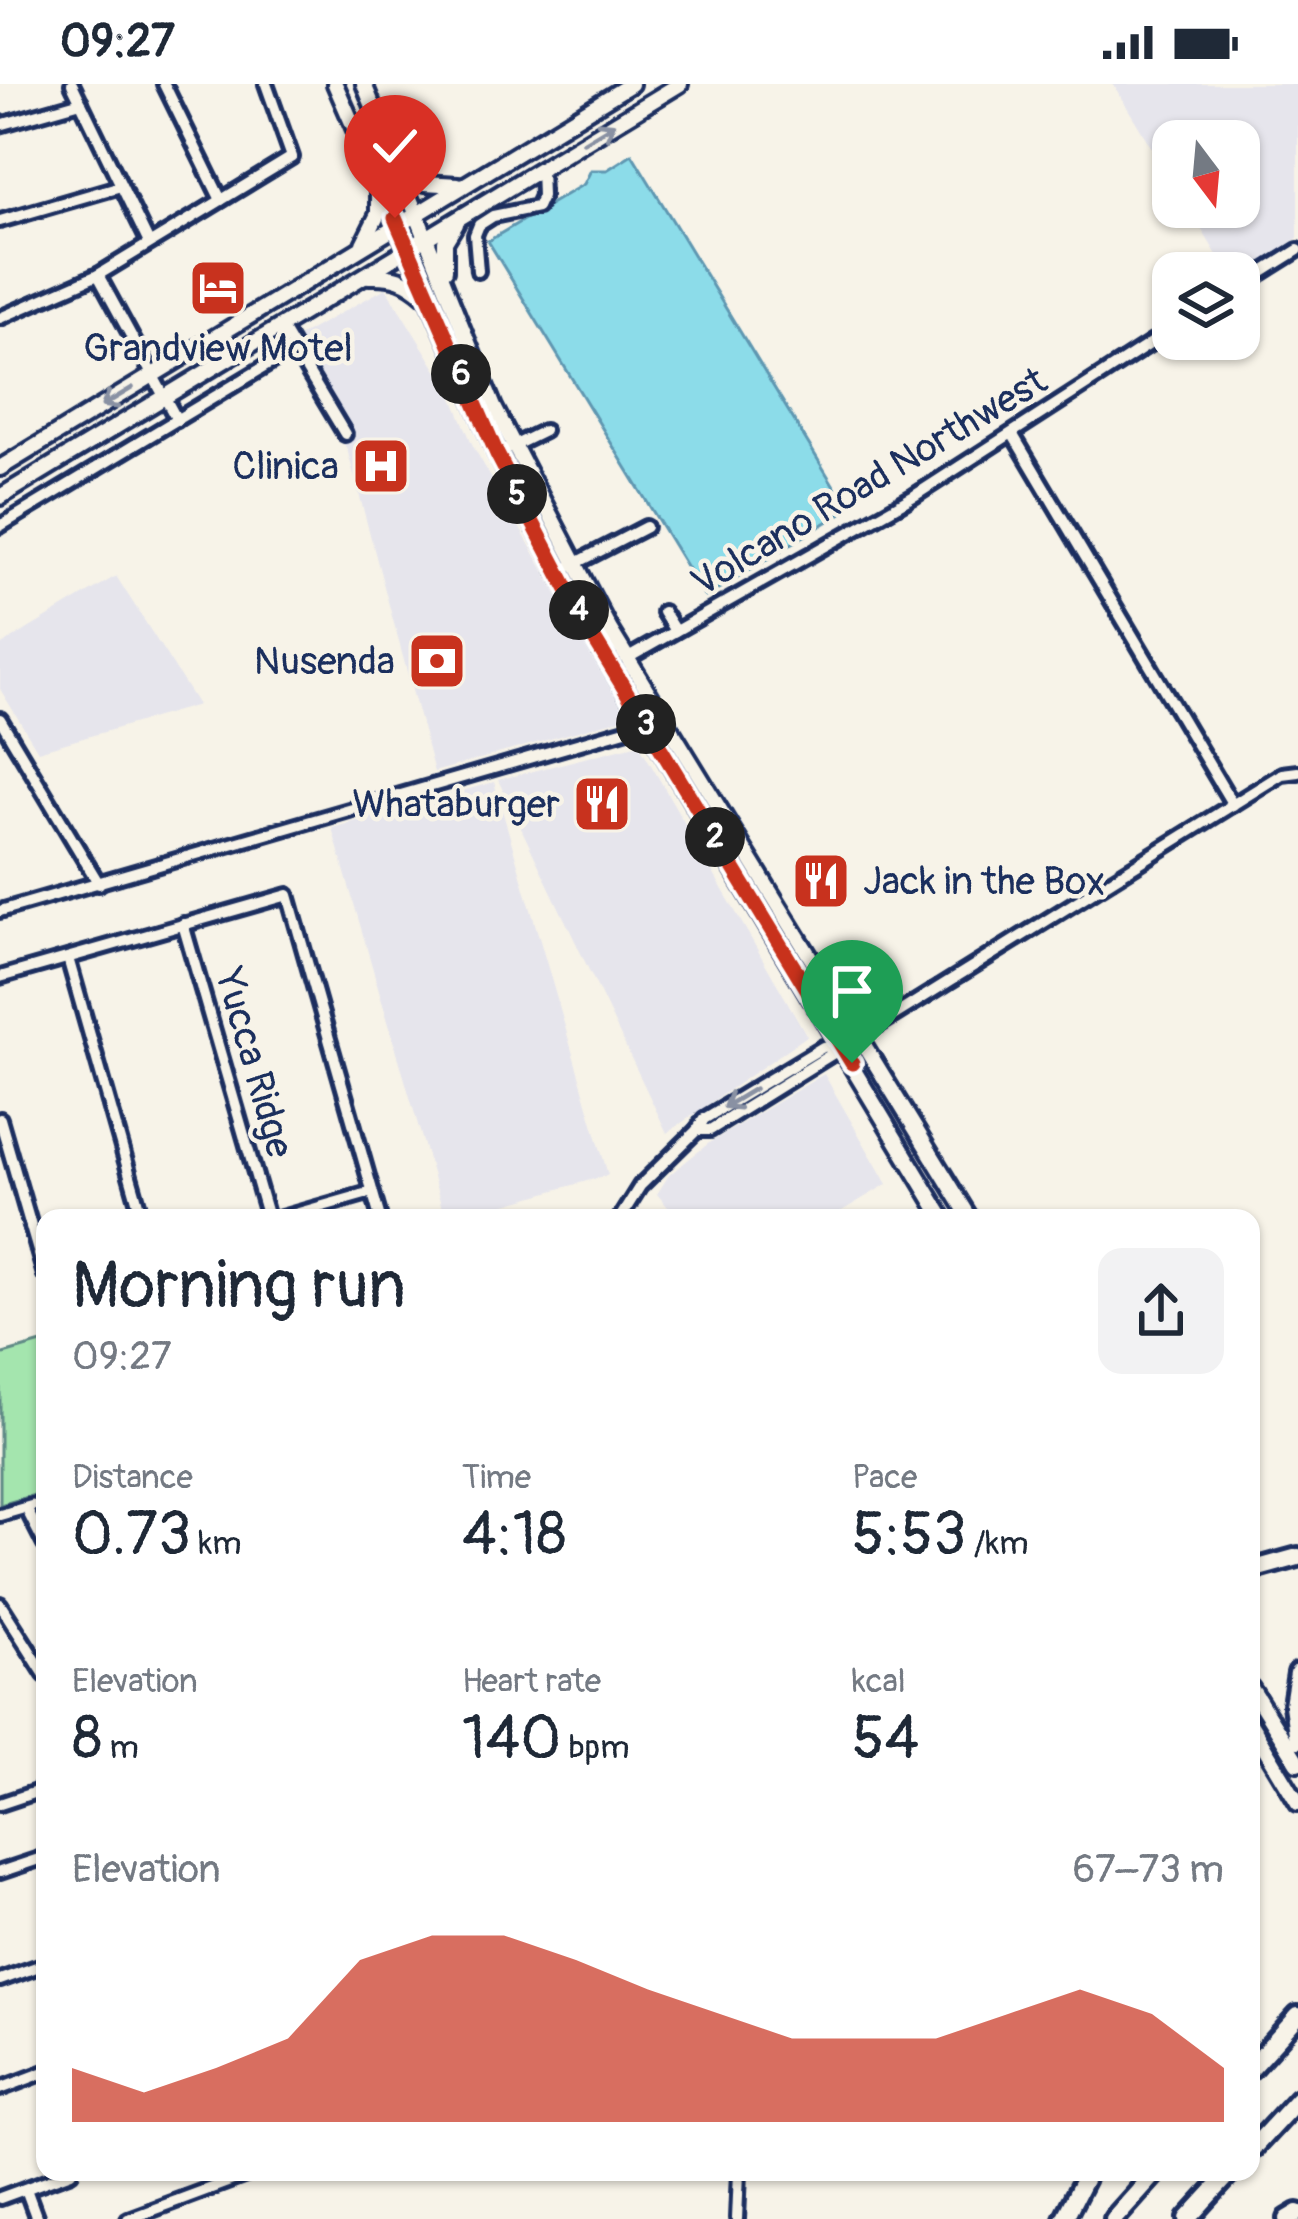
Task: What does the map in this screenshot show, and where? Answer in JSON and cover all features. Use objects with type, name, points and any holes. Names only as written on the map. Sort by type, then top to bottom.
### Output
[{"type":"highway","points":[[1260,1557],[1298,1556]]},
{"type":"highway","points":[[1260,1567],[1298,1556]]},
{"type":"highway","points":[[1298,1673],[1293,1705],[1298,1740]]},
{"type":"highway","points":[[1260,2058],[1298,2016]]},
{"type":"highway","points":[[1260,2140],[1298,2098]]},
{"type":"highway","points":[[1064,2219],[1083,2181]]},
{"type":"highway","points":[[1114,2219],[1148,2181]]},
{"type":"highway","points":[[1188,2219],[1223,2181]]},
{"type":"highway","points":[[1288,2219],[1298,2213]]},
{"type":"main road","points":[[335,84],[497,454],[559,572],[601,638],[631,678],[648,691]]},
{"type":"main road","points":[[364,84],[514,447],[575,564],[965,1209]]},
{"type":"main road","points":[[0,468],[632,84]]},
{"type":"main road","points":[[0,497],[680,84]]},
{"type":"main road","points":[[389,146],[428,184],[469,184]]},
{"type":"main road","points":[[360,248],[379,214],[377,175]]},
{"type":"main road","points":[[446,287],[445,242],[460,218]]},
{"type":"main road","points":[[365,276],[391,275],[409,282],[429,299]]},
{"type":"main road","points":[[601,638],[646,724],[938,1209]]},
{"type":"main road","points":[[646,724],[656,722],[684,763],[699,772]]},
{"type":"main road","points":[[1260,1702],[1298,1763]]},
{"type":"main road","points":[[1260,1740],[1298,1803]]},
{"type":"street","points":[[72,84],[149,243]]},
{"type":"street","points":[[164,84],[221,200]]},
{"type":"street","points":[[0,318],[98,275],[292,157],[266,84]]},
{"type":"street","points":[[0,125],[80,102]]},
{"type":"street","points":[[478,271],[478,225],[537,207],[542,168]]},
{"type":"street","points":[[0,221],[122,186]]},
{"type":"street","points":[[1260,274],[1298,250]]},
{"type":"street","points":[[98,275],[177,420]]},
{"type":"street","points":[[280,327],[345,434]]},
{"type":"street","name":"Volcano Road Northwest","points":[[628,658],[914,496],[1152,343]]},
{"type":"street","points":[[0,526],[294,350]]},
{"type":"street","points":[[497,454],[544,431]]},
{"type":"street","points":[[1013,435],[1233,805]]},
{"type":"street","points":[[559,572],[646,526]]},
{"type":"street","points":[[663,612],[675,631]]},
{"type":"street","points":[[601,638],[628,658]]},
{"type":"street","points":[[0,719],[99,884]]},
{"type":"street","points":[[0,911],[646,724]]},
{"type":"street","points":[[626,1209],[640,1186],[704,1119],[823,1047],[841,1045],[1282,774],[1298,772]]},
{"type":"street","points":[[0,977],[288,895],[377,1209]]},
{"type":"street","name":"Yucca Ridge","points":[[183,924],[265,1209]]},
{"type":"street","points":[[68,958],[139,1209]]},
{"type":"street","points":[[0,1119],[36,1244]]},
{"type":"street","points":[[312,1209],[372,1192]]},
{"type":"street","points":[[0,1515],[36,1505]]},
{"type":"street","points":[[26,1508],[36,1527]]},
{"type":"street","points":[[0,1604],[36,1661]]},
{"type":"street","points":[[0,1804],[36,1792]]},
{"type":"street","points":[[0,1872],[36,1860]]},
{"type":"street","points":[[0,1981],[36,1967]]},
{"type":"street","points":[[0,2089],[36,2075]]},
{"type":"street","points":[[0,2198],[46,2181]]},
{"type":"street","points":[[128,2219],[230,2181]]},
{"type":"street","points":[[737,2219],[739,2181]]},
{"type":"street","points":[[26,2188],[37,2219]]},
{"type":"shaded area","points":[[1113,84],[1298,84],[1298,238],[1260,262],[1260,252],[1215,252],[1201,228],[1260,228],[1260,120],[1152,120],[1152,148]]},
{"type":"shaded area","points":[[386,288],[451,393],[473,446],[624,710],[624,718],[434,772],[347,449],[281,346]]},
{"type":"shaded area","points":[[116,576],[198,705],[38,751],[0,689],[0,646]]},
{"type":"shaded area","points":[[639,744],[807,1036],[667,1133],[498,780]]},
{"type":"shaded area","points":[[494,782],[608,1175],[489,1209],[442,1209],[332,828]]},
{"type":"shaded area","points":[[824,1074],[887,1184],[845,1209],[670,1209],[657,1194],[669,1175],[709,1143]]},
{"type":"green space","points":[[36,1345],[36,1495],[0,1505],[0,1355]]},
{"type":"water","points":[[632,154],[848,509],[705,597],[488,241],[584,184],[591,170],[607,170]]},
{"type":"place","name":"Grandview Motel","points":[[218,288]]},
{"type":"place","name":"Clinica","points":[[381,466]]},
{"type":"place","name":"Nusenda","points":[[437,661]]},
{"type":"place","name":"Whataburger","points":[[602,804]]},
{"type":"place","name":"Jack in the Box","points":[[821,881]]},
{"type":"route","points":[[395,218],[497,454],[590,632],[852,1063]]}]
